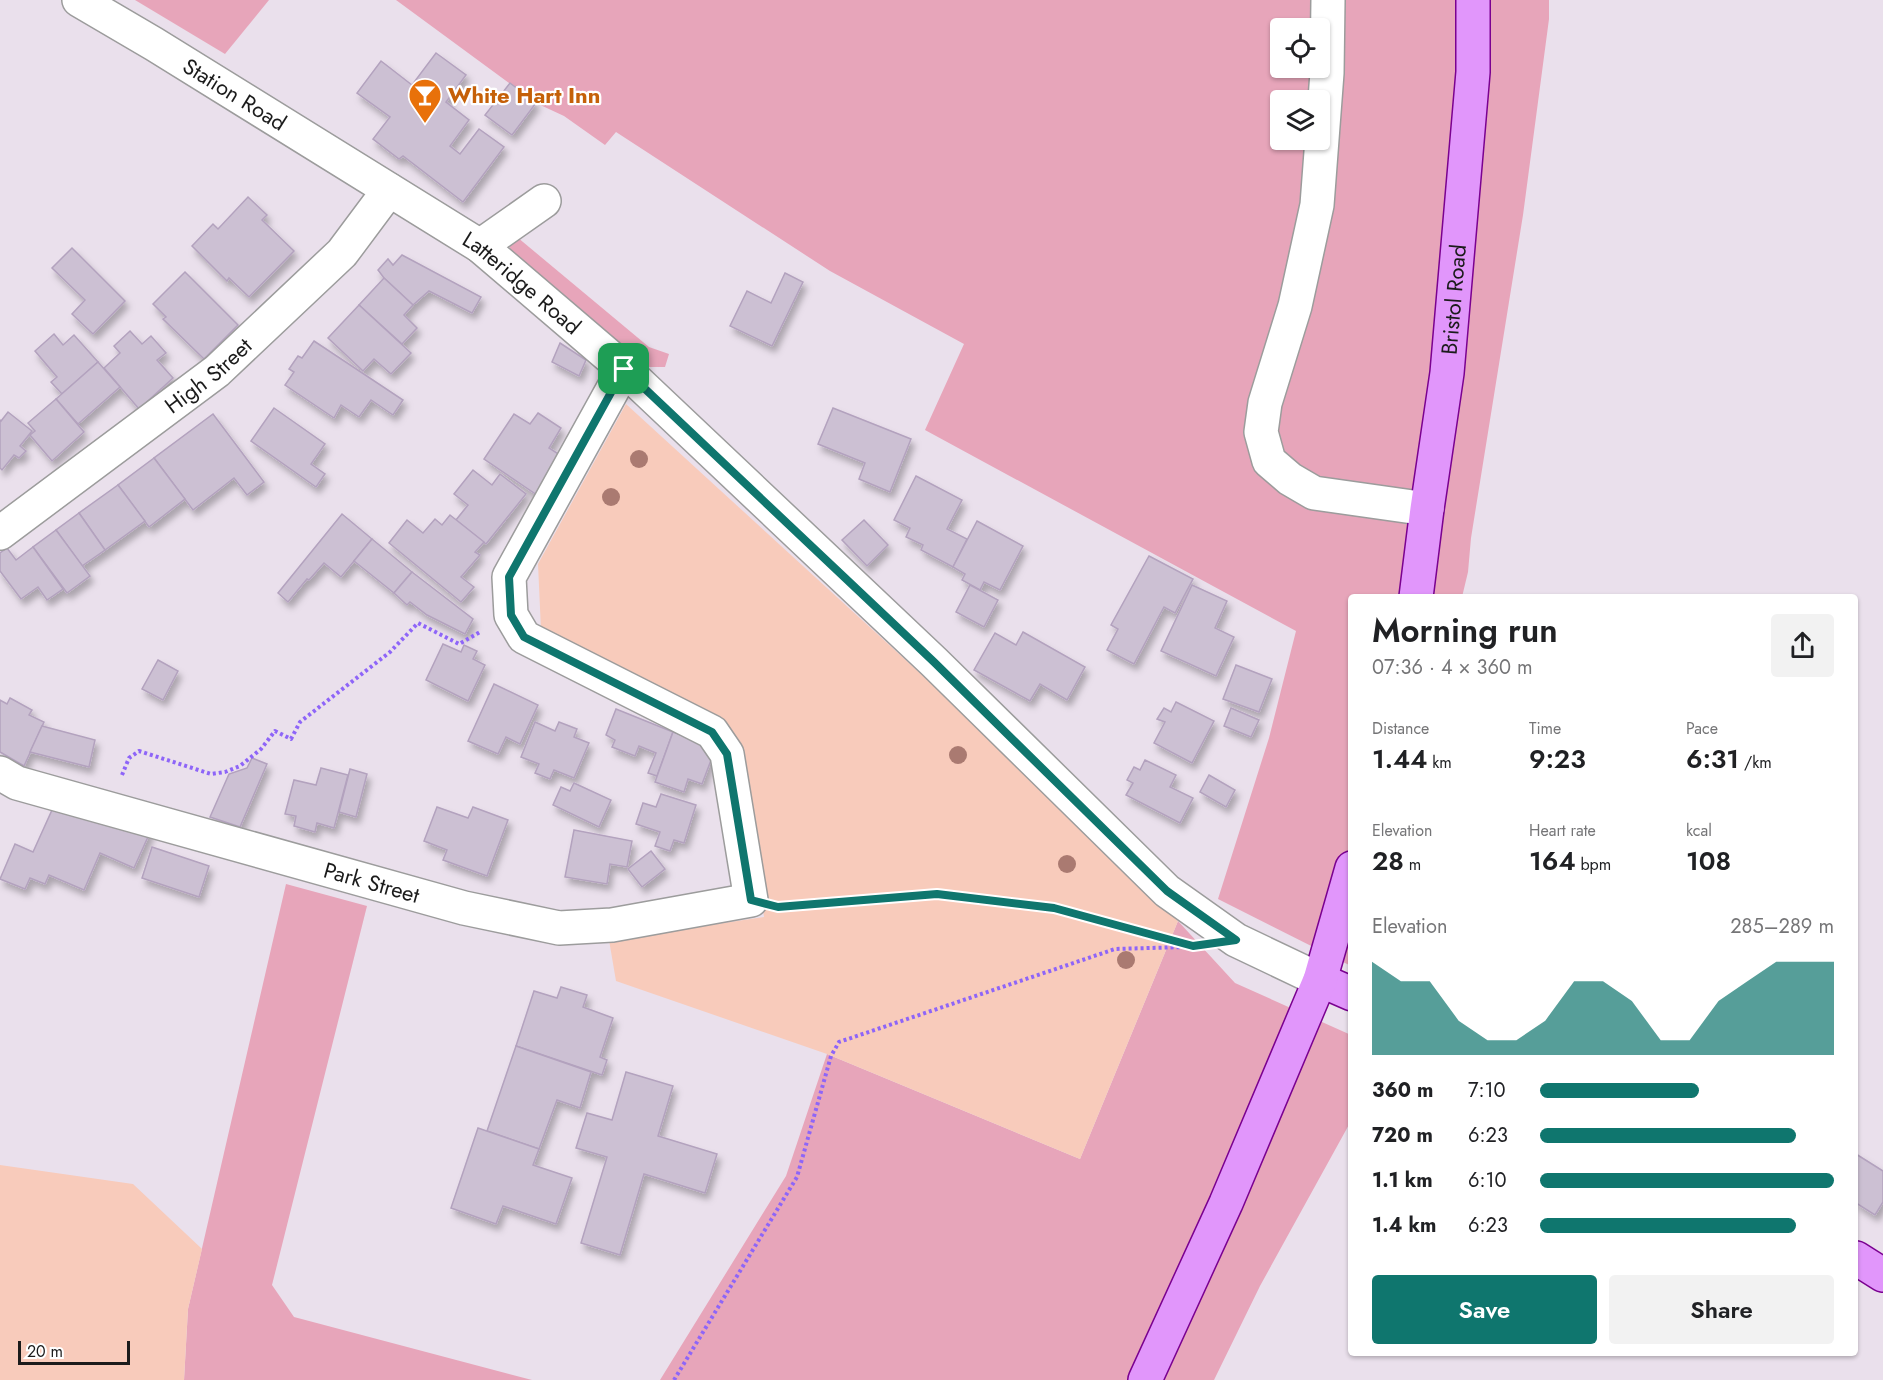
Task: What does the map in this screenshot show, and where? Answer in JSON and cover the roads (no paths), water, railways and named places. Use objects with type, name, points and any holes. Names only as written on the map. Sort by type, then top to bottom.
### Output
[{"type":"main road","name":"Bristol Road","points":[[1416,594],[1447,373],[1473,72],[1473,0]]},
{"type":"main road","points":[[1145,1380],[1226,1203],[1320,980],[1348,882]]},
{"type":"main road","points":[[1320,980],[1348,992]]},
{"type":"main road","points":[[1858,1259],[1883,1275]]},
{"type":"street","name":"Station Road","points":[[79,0],[154,44],[388,190]]},
{"type":"street","points":[[1328,0],[1327,73],[1317,206],[1295,306],[1265,403],[1261,432],[1269,461],[1290,479],[1314,493],[1427,509]]},
{"type":"street","name":"Latteridge Road","points":[[388,190],[480,246],[624,369],[934,662],[1167,891],[1236,940],[1320,980]]},
{"type":"street","name":"High Street","points":[[0,532],[218,371],[342,253],[388,190]]},
{"type":"street","points":[[480,246],[544,201]]},
{"type":"street","name":"Park Street","points":[[0,773],[17,783],[452,905],[558,928],[612,925],[751,900],[727,754],[712,732],[524,637],[511,615],[509,577],[624,369]]},
{"type":"place","name":"White Hart Inn","points":[[425,124]]}]
